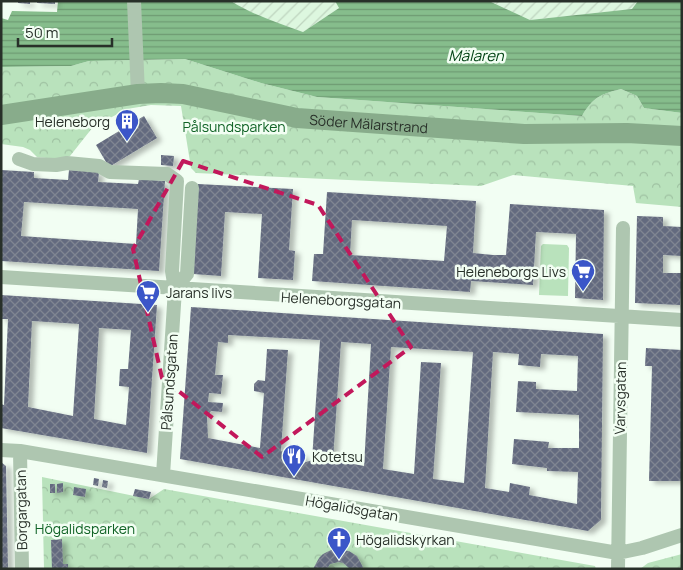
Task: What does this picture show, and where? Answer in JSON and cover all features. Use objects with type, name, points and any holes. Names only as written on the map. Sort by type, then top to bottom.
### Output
[{"type":"street","points":[[134,1],[138,85]]},
{"type":"street","name":"Söder Mälarstrand","points":[[1,115],[138,85],[160,93],[183,94],[296,118],[524,134],[627,133],[682,136]]},
{"type":"street","name":"Pålsundsgatan","points":[[19,159],[33,164],[56,165],[67,163],[99,166],[110,172],[167,174],[177,181],[172,271],[175,289],[163,475]]},
{"type":"street","name":"Pålsundsgatan","points":[[175,289],[187,274],[192,188]]},
{"type":"street","name":"Varvsgatan","points":[[618,569],[623,228]]},
{"type":"street","name":"Heleneborgsgatan","points":[[1,277],[682,320]]},
{"type":"street","name":"Högalidsgatan","points":[[1,442],[20,451]]},
{"type":"street","name":"Högalidsgatan","points":[[1,450],[20,451],[618,553],[642,548],[682,534]]},
{"type":"street","name":"Borgargatan","points":[[20,451],[22,569]]},
{"type":"highlighted area","points":[[183,161],[318,205],[411,347],[262,457],[162,378],[133,249]]},
{"type":"shaded area","points":[[231,1],[335,1],[339,8],[303,32],[270,21],[245,10]]},
{"type":"shaded area","points":[[489,1],[638,1],[633,9],[530,20]]},
{"type":"green space","name":"Pålsundsparken","points":[[185,59],[261,83],[317,97],[582,116],[590,104],[598,97],[621,89],[637,96],[644,108],[682,113],[682,207],[636,203],[633,186],[513,175],[481,186],[196,173],[191,168],[181,106],[151,105],[127,109],[93,127],[70,156],[56,159],[37,157],[30,150],[23,147],[1,144],[1,67],[71,66],[89,61]]},
{"type":"green space","points":[[543,244],[567,245],[569,248],[568,296],[539,295],[541,246]]},
{"type":"green space","name":"Högalidsparken","points":[[42,477],[149,499],[164,489],[595,566],[596,569],[44,569]]},
{"type":"green space","points":[[682,554],[682,569],[640,569],[648,563]]},
{"type":"water","name":"Mälaren","points":[[58,1],[231,1],[257,15],[303,32],[339,8],[335,1],[489,1],[530,20],[632,9],[638,1],[682,1],[682,113],[644,108],[637,96],[621,89],[598,97],[590,104],[582,116],[317,97],[261,83],[185,59],[89,61],[71,66],[1,67],[1,18],[8,20],[12,11],[57,12]]},
{"type":"building","points":[[18,1],[30,1],[30,4],[18,3]]},
{"type":"building","points":[[37,1],[55,1],[55,4],[37,3]]},
{"type":"building","name":"Heleneborg","points":[[144,116],[157,138],[109,167],[96,145]]},
{"type":"building","points":[[161,155],[174,156],[173,166],[161,165]]},
{"type":"building","points":[[1,170],[34,172],[34,178],[68,180],[69,170],[99,172],[98,182],[138,184],[139,179],[165,181],[159,271],[1,261]],"holes":[[[24,202],[138,209],[136,244],[21,236]]]},
{"type":"building","points":[[198,184],[293,189],[289,250],[295,251],[293,280],[258,278],[262,214],[225,212],[221,276],[193,274]]},
{"type":"building","points":[[327,192],[476,201],[473,253],[493,255],[506,255],[510,204],[604,210],[603,300],[575,298],[576,234],[536,232],[533,285],[471,281],[470,292],[312,281],[314,254],[323,254]],"holes":[[[352,220],[447,226],[444,261],[350,255]]]},
{"type":"building","points":[[637,216],[663,217],[663,226],[682,227],[682,256],[663,255],[663,273],[682,273],[680,305],[635,303]]},
{"type":"building","points":[[1,295],[157,305],[147,453],[1,428],[1,404],[4,405],[8,319],[1,319]],"holes":[[[32,321],[79,324],[73,416],[28,407]],[[99,328],[131,330],[128,369],[120,369],[119,386],[129,387],[126,425],[94,419]]]},
{"type":"building","points":[[191,307],[603,334],[601,520],[588,531],[180,459]],"holes":[[[228,335],[320,340],[312,460],[303,463],[304,455],[281,451],[288,350],[267,349],[265,381],[258,380],[254,384],[254,391],[264,393],[260,448],[208,438],[207,416],[211,411],[222,412],[223,403],[208,402],[209,393],[221,394],[223,375],[215,375],[218,342],[228,343]],[[341,342],[371,344],[364,466],[333,460]],[[391,347],[473,352],[464,483],[433,479],[441,363],[421,362],[414,474],[383,469]],[[493,352],[519,354],[518,365],[540,367],[541,354],[578,356],[577,391],[536,389],[536,382],[518,381],[516,412],[579,415],[579,448],[548,448],[549,442],[514,439],[512,464],[547,468],[547,471],[578,472],[577,504],[529,495],[530,487],[510,483],[509,492],[485,488]]]},
{"type":"building","points":[[646,348],[682,350],[682,481],[649,481],[652,366],[645,366]]},
{"type":"building","points":[[1,462],[6,466],[8,569],[1,569]]},
{"type":"building","points":[[94,478],[99,479],[98,486],[93,485]]},
{"type":"building","points":[[103,480],[108,481],[107,488],[102,487]]},
{"type":"building","points":[[63,483],[63,492],[57,493],[57,484]]},
{"type":"building","points":[[50,484],[55,484],[55,493],[50,493]]},
{"type":"building","points":[[74,487],[86,489],[85,497],[73,495]]},
{"type":"building","points":[[135,489],[151,492],[149,499],[133,496]]},
{"type":"building","points":[[62,539],[63,564],[68,564],[68,569],[52,569],[51,540]]},
{"type":"building","name":"Högalidskyrkan","points":[[333,549],[349,551],[357,556],[364,569],[350,569],[339,562],[330,564],[327,569],[313,569],[323,554]]},
{"type":"place","name":"Heleneborg","points":[[127,142]]},
{"type":"place","name":"Heleneborgs Livs","points":[[583,292]]},
{"type":"place","name":"Jarans livs","points":[[148,313]]},
{"type":"place","name":"Kotetsu","points":[[294,477]]},
{"type":"place","name":"Högalidskyrkan","points":[[339,560]]}]
